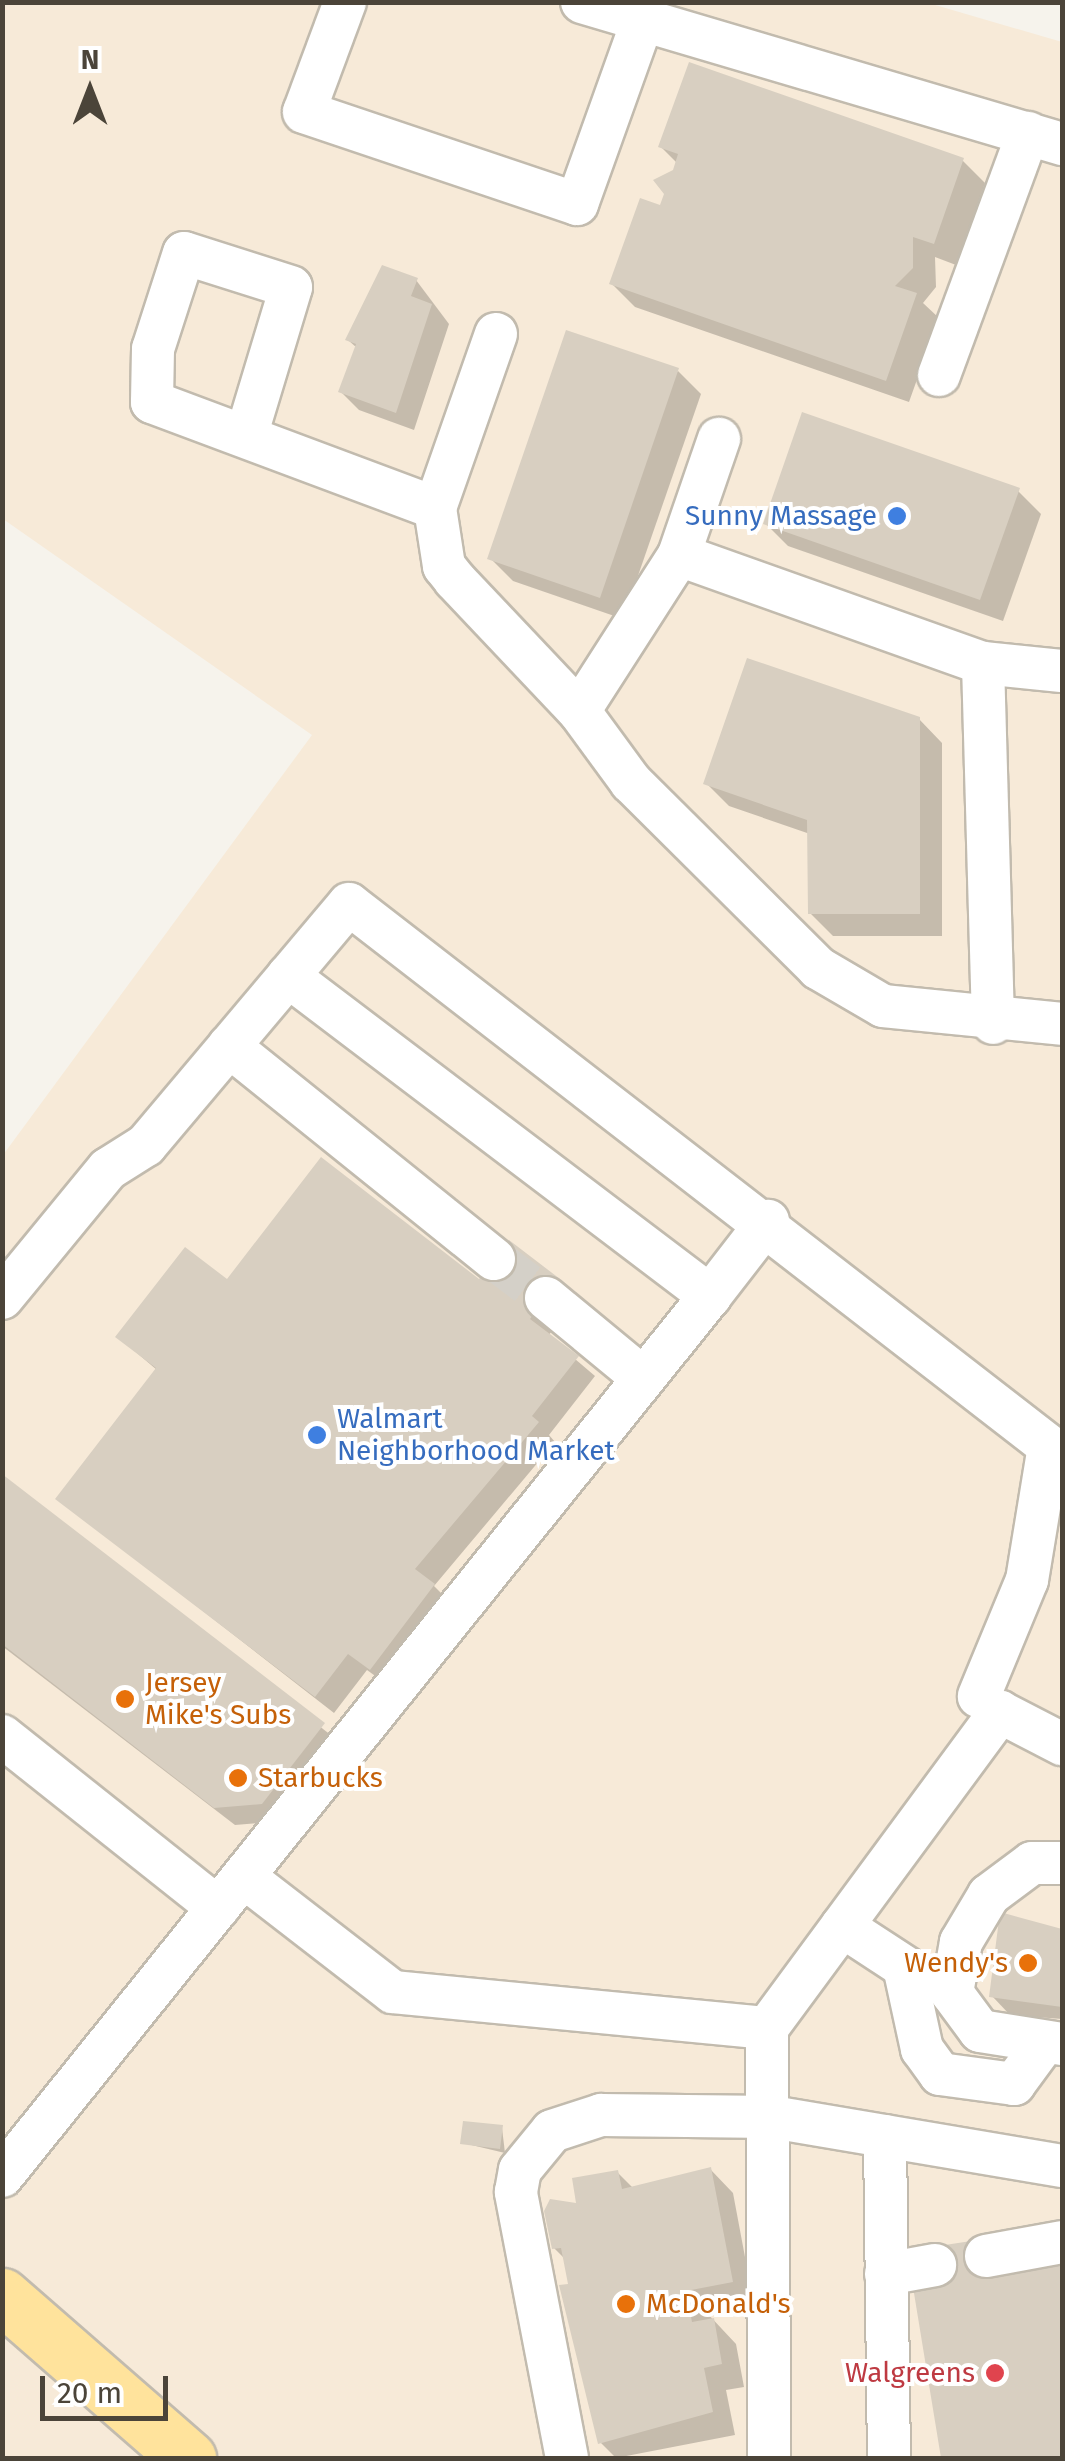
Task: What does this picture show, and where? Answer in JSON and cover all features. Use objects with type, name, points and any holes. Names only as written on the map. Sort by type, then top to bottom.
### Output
[{"type":"main road","points":[[2,2296],[188,2458]]},
{"type":"lane","points":[[344,2],[304,112],[577,204],[644,20]]},
{"type":"lane","points":[[582,2],[1045,139],[939,375]]},
{"type":"lane","points":[[496,334],[436,508],[444,566],[579,711],[631,782],[818,968],[883,1006],[994,1022],[1062,1024]]},
{"type":"lane","points":[[247,433],[436,508]]},
{"type":"lane","points":[[579,711],[679,555],[719,439]]},
{"type":"lane","points":[[679,555],[982,662],[1062,671]]},
{"type":"lane","points":[[982,662],[994,1022]]},
{"type":"lane","points":[[2,1298],[108,1169],[146,1146],[349,904],[768,1221],[1049,1446],[1024,1590],[979,1696]]},
{"type":"lane","points":[[288,976],[710,1296]]},
{"type":"lane","points":[[229,1046],[494,1259]]},
{"type":"lane","points":[[2,2176],[768,1221]]},
{"type":"lane","points":[[546,1298],[644,1378]]},
{"type":"lane","points":[[769,2458],[772,2118],[767,2028],[1000,1712],[1062,1744]]},
{"type":"lane","points":[[2,1736],[231,1892],[393,1992],[767,2028]]},
{"type":"lane","points":[[952,1993],[961,1942],[989,1895],[1032,1863],[1062,1863]]},
{"type":"lane","points":[[842,1926],[904,1972],[952,1993],[980,2031],[1054,2043]]},
{"type":"lane","points":[[904,1972],[922,2049],[940,2074],[1014,2084],[1054,2043]]},
{"type":"lane","points":[[567,2458],[516,2192],[520,2170],[572,2120],[772,2118],[1062,2166]]},
{"type":"lane","points":[[884,2136],[889,2458]]},
{"type":"lane","points":[[986,2256],[1062,2242]]},
{"type":"lane","points":[[886,2274],[935,2265]]},
{"type":"shaded area","points":[[925,2],[1062,42],[1062,2458],[3,2458],[3,1155],[312,735],[3,519],[3,3]]},
{"type":"building","points":[[689,62],[964,158],[934,244],[913,237],[913,268],[895,286],[917,293],[886,381],[609,284],[640,198],[660,205],[664,194],[653,180],[673,170],[678,154],[658,147]]},
{"type":"building","points":[[382,265],[418,278],[411,296],[432,304],[396,413],[338,392],[356,344],[345,340]]},
{"type":"building","points":[[566,330],[679,368],[600,598],[487,559]]},
{"type":"building","points":[[802,412],[1020,488],[980,600],[763,524]]},
{"type":"building","points":[[747,658],[920,717],[920,914],[808,914],[807,820],[703,784]]},
{"type":"building","points":[[321,1157],[479,1279],[509,1240],[560,1279],[530,1319],[579,1356],[532,1416],[539,1422],[415,1569],[435,1584],[370,1670],[348,1654],[315,1697],[55,1499],[156,1368],[115,1337],[185,1247],[227,1279]]},
{"type":"building","points":[[2,1474],[325,1723],[262,1804],[214,1808],[2,1644]]},
{"type":"building","name":"Wendy's","points":[[1000,1912],[1062,1929],[1062,2007],[989,1997]]},
{"type":"building","points":[[463,2121],[503,2125],[500,2149],[460,2144]]},
{"type":"building","name":"McDonald's","points":[[711,2167],[733,2282],[686,2291],[692,2322],[714,2318],[722,2364],[704,2368],[713,2412],[598,2444],[559,2285],[568,2284],[561,2248],[552,2249],[544,2211],[550,2199],[576,2203],[572,2178],[618,2170],[622,2189]]},
{"type":"building","name":"Walgreens","points":[[984,2239],[1062,2262],[1062,2458],[941,2458],[913,2287],[932,2247]]},
{"type":"tunnel","points":[[494,1259],[546,1298]]},
{"type":"place","name":"Sunny Massage","points":[[897,516]]},
{"type":"place","name":"Walmart Neighborhood Market","points":[[317,1435]]},
{"type":"place","name":"Jersey Mike's Subs","points":[[125,1699]]},
{"type":"place","name":"Starbucks","points":[[238,1778]]},
{"type":"place","name":"Wendy's","points":[[1028,1963]]},
{"type":"place","name":"McDonald's","points":[[626,2304]]},
{"type":"place","name":"Walgreens","points":[[995,2373]]}]
